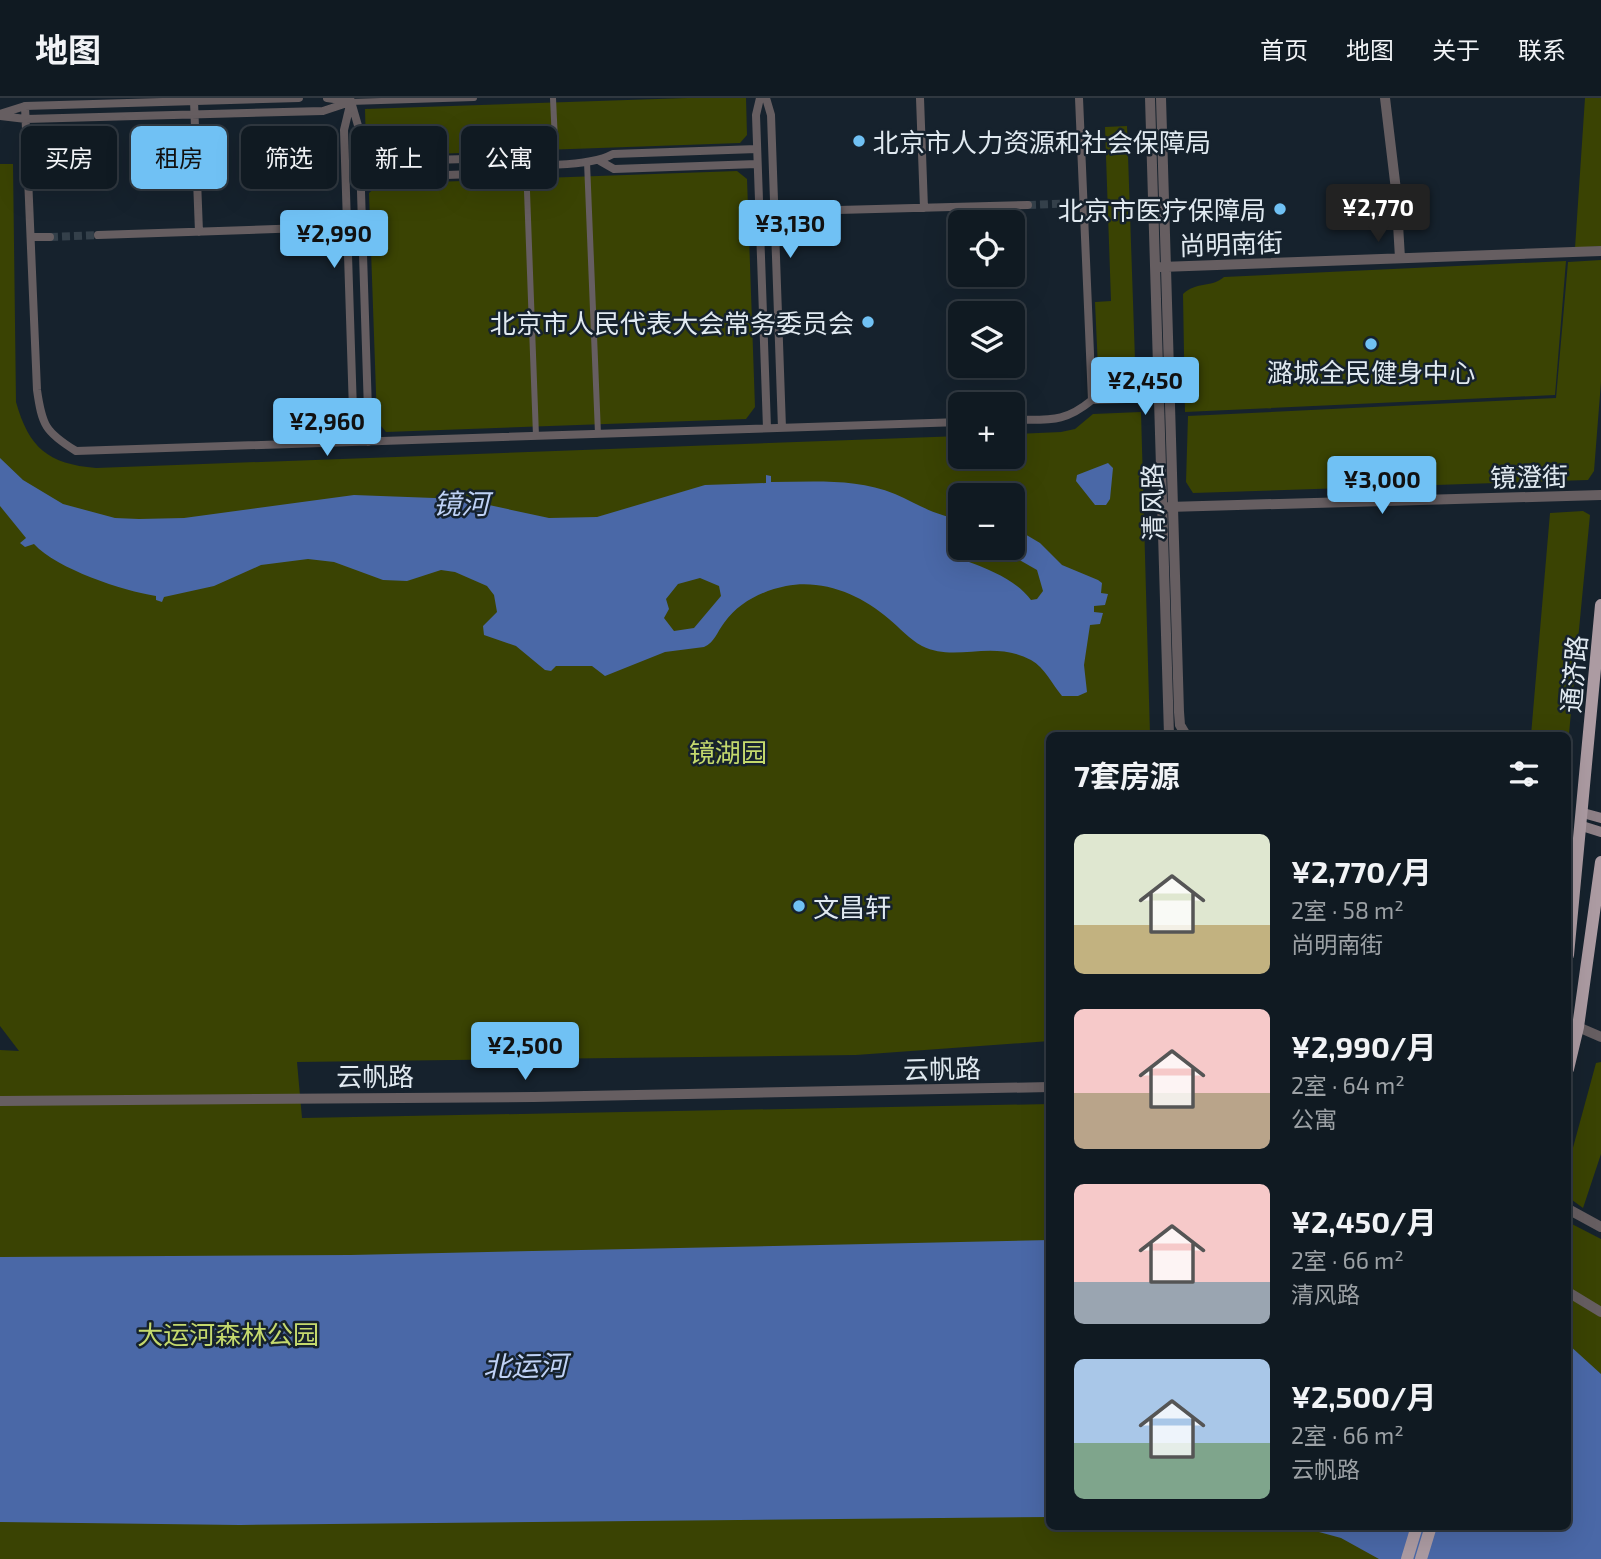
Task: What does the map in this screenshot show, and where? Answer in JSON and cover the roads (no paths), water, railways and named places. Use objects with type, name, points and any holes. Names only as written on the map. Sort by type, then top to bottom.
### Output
[{"type":"main road","name":"通济路","points":[[1571,926],[1601,605]]},
{"type":"main road","points":[[1582,820],[1601,818]]},
{"type":"main road","points":[[1582,820],[1601,832]]},
{"type":"main road","points":[[1571,1056],[1578,1027],[1601,862]]},
{"type":"main road","points":[[1407,1559],[1416,1530]]},
{"type":"main road","points":[[1421,1559],[1430,1530]]},
{"type":"street","points":[[0,115],[25,106],[156,100],[299,98]]},
{"type":"street","points":[[327,98],[474,98]]},
{"type":"street","points":[[553,98],[554,126]]},
{"type":"street","points":[[763,98],[756,116],[767,428]]},
{"type":"street","points":[[763,98],[771,115],[782,428]]},
{"type":"street","points":[[920,98],[924,208]]},
{"type":"street","points":[[1079,98],[1080,203],[1091,400]]},
{"type":"street","name":"清风路","points":[[1150,98],[1161,267]]},
{"type":"street","name":"清风路","points":[[1160,98],[1161,267],[1168,507],[1169,732]]},
{"type":"street","points":[[1385,98],[1396,190],[1400,258]]},
{"type":"street","points":[[156,100],[156,115]]},
{"type":"street","points":[[0,115],[26,119],[323,111],[350,100]]},
{"type":"street","points":[[350,100],[358,126]]},
{"type":"street","points":[[350,100],[344,130],[354,442]]},
{"type":"street","points":[[194,101],[199,232]]},
{"type":"street","points":[[25,106],[37,390],[42,420],[55,438],[76,451],[948,422]]},
{"type":"street","points":[[557,163],[600,161],[613,154],[757,149]]},
{"type":"street","points":[[600,161],[614,169],[757,164]]},
{"type":"street","points":[[587,162],[598,434]]},
{"type":"street","points":[[361,189],[369,442]]},
{"type":"street","points":[[527,189],[536,436]]},
{"type":"street","points":[[759,212],[1028,205]]},
{"type":"street","points":[[98,235],[362,226]]},
{"type":"street","points":[[32,237],[50,237]]},
{"type":"street","name":"尚明南街","points":[[1161,267],[1601,251]]},
{"type":"street","points":[[1025,420],[1063,418],[1073,415],[1091,400],[1165,398]]},
{"type":"street","name":"镜澄街","points":[[1168,507],[1601,495]]},
{"type":"street","name":"清风路","points":[[1168,507],[1179,712],[1180,725],[1184,732]]},
{"type":"street","points":[[1578,1027],[1601,1037]]},
{"type":"street","name":"云帆路","points":[[0,1101],[372,1096],[534,1097],[1046,1089]]},
{"type":"street","points":[[371,1109],[372,1096]]},
{"type":"street","points":[[1571,1211],[1601,1227]]},
{"type":"street","points":[[1571,1294],[1601,1312]]},
{"type":"water","name":"镜河","points":[[0,458],[23,480],[63,504],[115,518],[139,519],[184,518],[354,495],[461,499],[549,518],[597,517],[705,485],[766,483],[766,475],[771,476],[771,482],[865,485],[948,516],[948,560],[975,560],[969,562],[1011,582],[1031,600],[1037,599],[1043,591],[1037,570],[1020,560],[1025,560],[1025,534],[1040,543],[1062,565],[1098,580],[1102,583],[1101,593],[1108,594],[1105,605],[1094,606],[1094,612],[1103,613],[1100,624],[1090,625],[1084,665],[1087,692],[1078,696],[1062,696],[1031,660],[1002,651],[935,651],[917,643],[878,610],[854,596],[828,587],[800,584],[768,591],[744,603],[704,647],[665,652],[605,676],[592,666],[556,666],[551,671],[545,670],[516,646],[484,635],[483,626],[497,612],[494,595],[487,586],[455,572],[441,570],[407,581],[383,580],[334,562],[308,559],[261,565],[214,586],[164,597],[162,602],[156,600],[156,596],[109,584],[74,570],[34,544],[25,547],[20,543],[26,538],[0,506]],"holes":[[[700,578],[719,586],[721,596],[694,628],[674,631],[664,618],[669,609],[666,599],[678,584]]]},
{"type":"water","points":[[1108,463],[1113,468],[1110,499],[1106,505],[1095,505],[1076,481],[1077,475]]},
{"type":"water","name":"北运河","points":[[1046,1240],[1046,1517],[240,1525],[0,1522],[0,1257],[350,1255]]},
{"type":"water","points":[[1571,1347],[1601,1374],[1601,1559],[1379,1559],[1341,1538],[1312,1530],[1571,1530]]},
{"type":"tunnel","points":[[1028,205],[1077,203]]},
{"type":"tunnel","points":[[50,237],[98,235]]},
{"type":"place","name":"北京市人力资源和社会保障局","points":[[859,141]]},
{"type":"place","name":"北京市医疗保障局","points":[[1280,209]]},
{"type":"place","name":"北京市人民代表大会常务委员会","points":[[868,322]]},
{"type":"place","name":"潞城全民健身中心","points":[[1371,344]]},
{"type":"place","name":"文昌轩","points":[[799,906]]},
{"type":"park label","name":"镜湖园","points":[[728,751]]},
{"type":"park label","name":"大运河森林公园","points":[[228,1333]]}]
